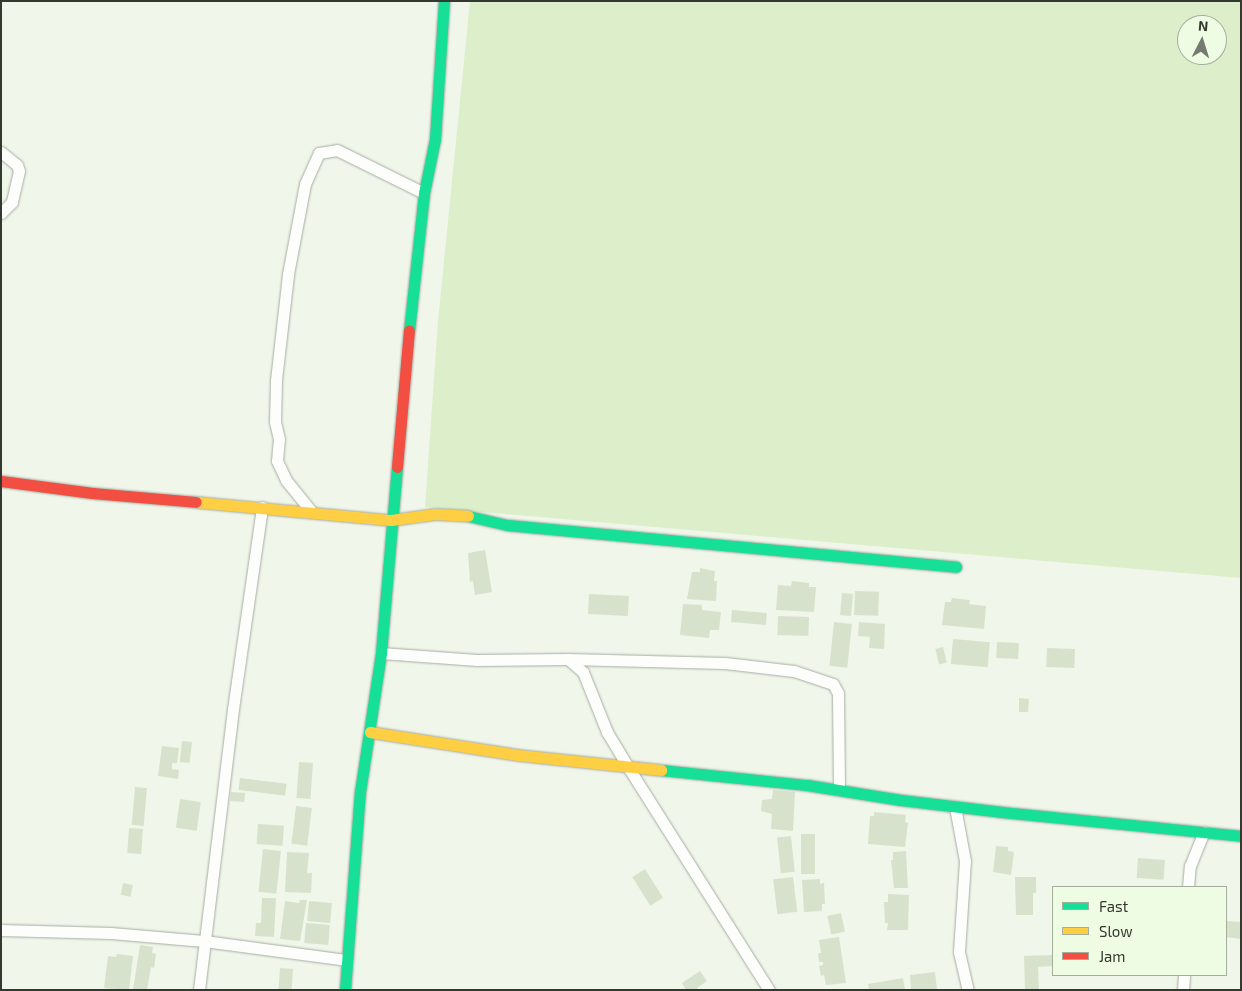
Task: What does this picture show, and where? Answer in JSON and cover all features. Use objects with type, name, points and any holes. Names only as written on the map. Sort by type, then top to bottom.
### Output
[{"type":"street","points":[[344,990],[360,792],[381,653],[391,520],[424,193],[435,139],[444,1]]},
{"type":"street","points":[[311,511],[286,480],[277,461],[279,439],[275,422],[276,380],[288,274],[305,184],[319,152],[337,150],[424,193]]},
{"type":"street","points":[[1,152],[17,165],[19,171],[12,202],[1,213]]},
{"type":"street","points":[[1,481],[92,493],[311,511],[391,520],[435,514],[463,515],[507,525],[956,567]]},
{"type":"street","points":[[199,990],[234,709],[262,507]]},
{"type":"street","points":[[381,653],[477,660],[568,659],[724,663],[794,671],[833,684],[838,693],[839,790]]},
{"type":"street","points":[[568,659],[583,672],[607,732],[769,990]]},
{"type":"street","points":[[370,732],[518,755],[839,790],[955,807],[1241,836]]},
{"type":"street","points":[[955,807],[965,860],[959,952],[968,990]]},
{"type":"street","points":[[1188,886],[1190,866],[1204,832]]},
{"type":"street","points":[[1,930],[111,932],[204,941],[346,960]]},
{"type":"street","points":[[1183,990],[1184,976]]},
{"type":"green space","points":[[470,1],[1241,1],[1241,578],[425,507],[438,321]]},
{"type":"building","points":[[485,550],[492,592],[475,595],[473,581],[470,582],[468,553]]},
{"type":"building","points":[[700,568],[715,571],[714,581],[717,581],[716,601],[687,599],[692,572],[700,572]]},
{"type":"building","points":[[792,581],[809,583],[809,587],[816,587],[814,612],[776,610],[778,585],[791,586]]},
{"type":"building","points":[[855,591],[879,592],[878,616],[854,615]]},
{"type":"building","points":[[842,593],[853,594],[851,616],[840,615]]},
{"type":"building","points":[[589,594],[629,596],[628,616],[588,614]]},
{"type":"building","points":[[952,598],[970,600],[969,604],[986,606],[984,629],[942,625],[945,602],[951,602]]},
{"type":"building","points":[[683,604],[702,605],[702,610],[721,612],[719,630],[710,630],[709,638],[680,635]]},
{"type":"building","points":[[732,610],[767,613],[766,625],[731,622]]},
{"type":"building","points":[[778,616],[809,617],[808,636],[777,635]]},
{"type":"building","points":[[834,622],[852,624],[847,668],[829,666]]},
{"type":"building","points":[[859,622],[885,624],[884,649],[869,648],[870,637],[858,636]]},
{"type":"building","points":[[953,639],[990,642],[988,667],[951,664]]},
{"type":"building","points":[[997,642],[1019,643],[1018,659],[996,658]]},
{"type":"building","points":[[943,647],[947,663],[939,664],[935,649]]},
{"type":"building","points":[[1047,648],[1075,649],[1074,668],[1046,667]]},
{"type":"building","points":[[1019,698],[1029,699],[1028,712],[1019,712]]},
{"type":"building","points":[[182,741],[192,742],[190,763],[180,762]]},
{"type":"building","points":[[162,746],[179,748],[177,763],[172,763],[172,769],[179,770],[178,779],[158,776]]},
{"type":"building","points":[[299,762],[313,763],[310,799],[296,798]]},
{"type":"building","points":[[240,778],[287,784],[285,796],[239,790]]},
{"type":"building","points":[[135,787],[147,788],[144,826],[132,825]]},
{"type":"building","points":[[773,790],[795,792],[793,831],[771,829],[772,814],[761,811],[762,800],[772,799]]},
{"type":"building","points":[[231,792],[245,793],[244,802],[230,801]]},
{"type":"building","points":[[180,799],[201,802],[197,831],[176,828]]},
{"type":"building","points":[[296,806],[312,808],[307,846],[291,844]]},
{"type":"building","points":[[874,812],[906,815],[905,822],[908,823],[905,847],[868,844],[870,816],[874,816]]},
{"type":"building","points":[[258,824],[284,826],[283,846],[257,844]]},
{"type":"building","points":[[129,828],[143,829],[141,854],[127,853]]},
{"type":"building","points":[[801,834],[815,834],[815,874],[801,874]]},
{"type":"building","points":[[791,836],[795,872],[781,873],[777,837]]},
{"type":"building","points":[[996,846],[1008,847],[1008,851],[1014,852],[1011,875],[993,872]]},
{"type":"building","points":[[263,849],[281,851],[276,894],[259,892]]},
{"type":"building","points":[[906,851],[908,888],[894,888],[891,860],[893,860],[893,852]]},
{"type":"building","points":[[287,852],[309,853],[307,873],[312,873],[311,893],[285,892]]},
{"type":"building","points":[[1138,858],[1165,860],[1164,880],[1137,878]]},
{"type":"building","points":[[645,869],[663,898],[650,906],[632,877]]},
{"type":"building","points":[[793,877],[797,912],[777,914],[773,879]]},
{"type":"building","points":[[1015,877],[1036,877],[1036,893],[1033,893],[1033,915],[1016,915]]},
{"type":"building","points":[[820,879],[820,884],[824,883],[825,904],[822,904],[822,911],[804,912],[802,880]]},
{"type":"building","points":[[123,883],[133,885],[131,897],[121,895]]},
{"type":"building","points":[[888,894],[909,895],[908,930],[887,930],[888,923],[885,923],[884,902],[888,902]]},
{"type":"building","points":[[262,898],[276,898],[274,937],[255,936],[256,923],[261,923]]},
{"type":"building","points":[[300,900],[307,900],[300,941],[280,939],[285,901],[299,903]]},
{"type":"building","points":[[309,901],[332,903],[330,923],[307,921]]},
{"type":"building","points":[[841,913],[845,932],[831,934],[827,916]]},
{"type":"building","points":[[1227,921],[1241,922],[1241,939],[1227,937]]},
{"type":"building","points":[[306,923],[330,925],[328,945],[304,943]]},
{"type":"building","points":[[839,937],[846,983],[826,985],[824,975],[821,976],[819,966],[823,965],[823,962],[819,962],[818,953],[821,953],[819,940]]},
{"type":"building","points":[[140,945],[153,947],[152,953],[156,954],[154,968],[151,967],[147,990],[133,990]]},
{"type":"building","points":[[117,954],[133,956],[129,990],[104,988],[108,956],[116,957]]},
{"type":"building","points":[[1052,955],[1052,966],[1038,967],[1039,990],[1025,990],[1024,956]]},
{"type":"building","points":[[280,968],[293,969],[291,990],[278,990]]},
{"type":"building","points":[[700,971],[707,981],[697,988],[698,990],[686,990],[682,983]]},
{"type":"building","points":[[935,972],[937,990],[911,990],[910,975]]},
{"type":"building","points":[[903,978],[905,990],[869,990],[868,984]]},
{"type":"traffic: fast","points":[[409,331],[424,193],[435,139],[444,1]]},
{"type":"traffic: fast","points":[[345,990],[360,792],[381,653],[397,467]]},
{"type":"traffic: fast","points":[[468,516],[507,525],[956,567]]},
{"type":"traffic: fast","points":[[661,770],[807,785],[901,800],[1002,812],[1241,836]]},
{"type":"traffic: slow","points":[[196,502],[391,520],[435,514],[468,516]]},
{"type":"traffic: slow","points":[[370,732],[518,755],[661,770]]},
{"type":"traffic: jam","points":[[397,467],[409,331]]},
{"type":"traffic: jam","points":[[1,481],[92,493],[196,502]]}]
